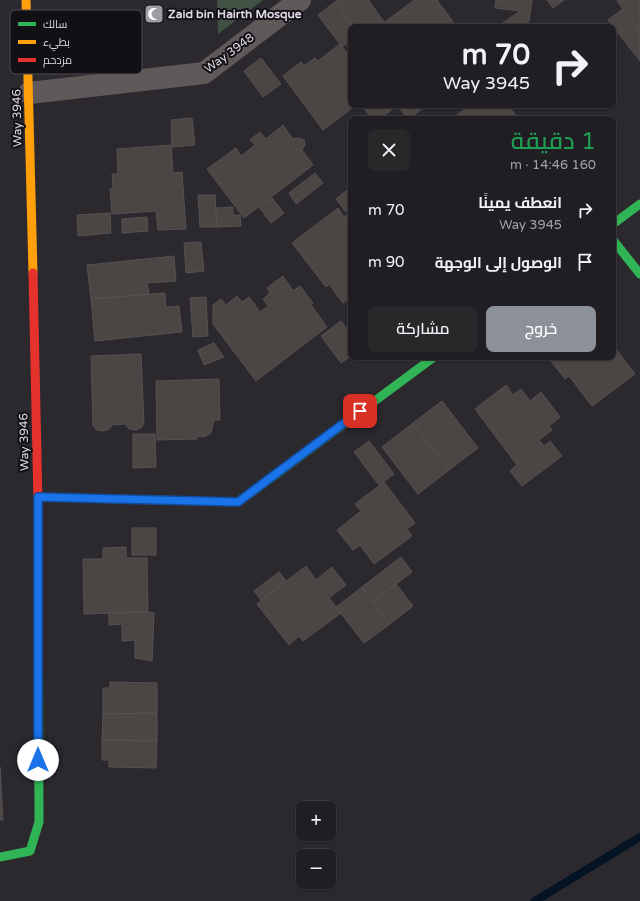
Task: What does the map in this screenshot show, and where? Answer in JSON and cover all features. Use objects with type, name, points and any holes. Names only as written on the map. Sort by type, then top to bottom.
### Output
[{"type":"street","name":"Way 3946","points":[[26,0],[26,10]]},
{"type":"street","name":"Way 3948","points":[[29,93],[204,73],[300,0]]},
{"type":"street","name":"Way 3946","points":[[0,857],[30,851],[39,822],[38,497],[28,74]]},
{"type":"street","points":[[616,222],[640,204]]},
{"type":"street","points":[[616,244],[640,274]]},
{"type":"street","points":[[38,497],[238,502],[430,360]]},
{"type":"green space","points":[[217,0],[263,0],[218,34]]},
{"type":"building","points":[[338,0],[368,0],[386,24],[352,24],[335,2]]},
{"type":"building","points":[[414,0],[437,0],[455,24],[386,24],[385,22]]},
{"type":"building","points":[[496,0],[532,0],[528,24],[501,24],[520,11],[495,8]]},
{"type":"building","points":[[547,0],[564,0],[553,8]]},
{"type":"building","points":[[640,0],[640,32],[617,1]]},
{"type":"building","points":[[335,2],[352,24],[348,24],[348,42],[342,47],[318,15]]},
{"type":"building","points":[[623,9],[640,32],[640,61],[616,30],[616,24],[611,24],[608,20]]},
{"type":"building","points":[[340,44],[348,54],[348,108],[352,108],[323,130],[283,76],[301,62],[304,66],[315,58],[318,61]]},
{"type":"building","points":[[261,58],[281,84],[263,97],[244,71]]},
{"type":"building","points":[[363,108],[394,108],[383,116],[370,116]]},
{"type":"building","points":[[415,108],[418,112],[412,116],[406,116],[400,109]]},
{"type":"building","points":[[415,108],[423,108],[418,112]]},
{"type":"building","points":[[466,108],[510,108],[516,116],[456,116]]},
{"type":"building","points":[[192,118],[195,145],[172,147],[171,120]]},
{"type":"building","points":[[283,125],[293,139],[299,138],[304,140],[305,145],[302,150],[313,165],[244,218],[207,169],[236,148],[241,156],[255,145],[250,140],[260,132],[266,139]]},
{"type":"building","points":[[171,145],[173,173],[182,172],[186,229],[158,230],[156,211],[112,214],[110,189],[113,189],[112,174],[118,174],[117,149]]},
{"type":"building","points":[[315,173],[323,183],[296,204],[289,193]]},
{"type":"building","points":[[348,189],[348,210],[346,212],[336,199]]},
{"type":"building","points":[[198,195],[215,195],[217,227],[200,227]]},
{"type":"building","points":[[272,198],[284,213],[271,223],[259,207]]},
{"type":"building","points":[[233,207],[233,215],[240,215],[241,226],[217,227],[216,208]]},
{"type":"building","points":[[338,208],[344,217],[348,214],[348,299],[343,303],[329,284],[326,287],[292,243]]},
{"type":"building","points":[[110,213],[111,233],[78,236],[77,215]]},
{"type":"building","points":[[147,217],[148,231],[122,233],[122,219]]},
{"type":"building","points":[[201,242],[204,271],[186,273],[184,243]]},
{"type":"building","points":[[174,256],[176,281],[147,283],[149,294],[91,299],[87,265]]},
{"type":"building","points":[[283,276],[293,291],[300,286],[313,303],[311,305],[327,327],[256,381],[213,324],[213,305],[221,299],[226,305],[237,296],[242,302],[249,297],[260,312],[268,306],[263,299],[270,293],[267,288]]},
{"type":"building","points":[[165,293],[166,307],[179,306],[182,332],[95,341],[91,299]]},
{"type":"building","points":[[206,297],[208,336],[193,337],[190,298]]},
{"type":"building","points":[[341,321],[348,330],[348,358],[341,363],[321,336]]},
{"type":"building","points":[[214,343],[224,357],[204,365],[198,350]]},
{"type":"building","points":[[616,349],[635,374],[592,406],[569,376],[565,379],[551,361],[616,360]]},
{"type":"building","points":[[141,354],[144,423],[141,428],[136,430],[129,429],[125,424],[112,425],[109,429],[104,431],[97,430],[93,426],[91,356]]},
{"type":"building","points":[[219,379],[220,420],[214,420],[211,433],[204,437],[197,436],[197,439],[157,440],[156,381]]},
{"type":"building","points":[[506,385],[513,395],[521,389],[530,401],[541,392],[560,417],[549,426],[552,430],[539,440],[544,446],[550,441],[562,456],[522,486],[510,471],[517,465],[475,409]]},
{"type":"building","points":[[442,401],[478,448],[449,470],[413,423]]},
{"type":"building","points":[[413,423],[449,470],[418,494],[382,447]]},
{"type":"building","points":[[133,434],[155,434],[156,467],[133,468]]},
{"type":"building","points":[[369,441],[394,474],[379,485],[354,452]]},
{"type":"building","points":[[384,482],[415,523],[407,529],[412,536],[374,564],[360,545],[353,550],[337,530],[361,511],[355,504]]},
{"type":"building","points":[[132,528],[156,528],[156,555],[132,555]]},
{"type":"building","points":[[126,547],[126,558],[147,558],[148,612],[84,614],[83,559],[103,559],[103,548]]},
{"type":"building","points":[[401,557],[412,572],[373,602],[362,587]]},
{"type":"building","points":[[306,566],[316,580],[332,567],[346,585],[329,598],[341,613],[303,641],[299,636],[289,645],[257,604]]},
{"type":"building","points":[[279,572],[286,581],[261,600],[254,591]]},
{"type":"building","points":[[396,584],[413,606],[390,624],[373,602]]},
{"type":"building","points":[[362,587],[390,624],[364,643],[336,607]]},
{"type":"building","points":[[109,613],[154,613],[152,661],[135,658],[135,640],[122,641],[122,624],[109,625]]},
{"type":"building","points":[[110,682],[157,683],[157,713],[103,714],[103,688],[110,688]]},
{"type":"building","points":[[157,713],[157,741],[102,740],[103,714]]},
{"type":"building","points":[[102,740],[157,741],[156,768],[109,767],[109,760],[102,760]]},
{"type":"building","points":[[0,767],[3,820],[0,820]]},
{"type":"waterway","points":[[535,901],[640,837]]},
{"type":"traffic: fast","points":[[616,222],[640,204]]},
{"type":"traffic: fast","points":[[616,244],[640,274]]},
{"type":"traffic: fast","points":[[248,495],[430,360]]},
{"type":"traffic: fast","points":[[0,857],[30,851],[39,822],[38,503]]},
{"type":"traffic: slow","points":[[26,0],[26,10]]},
{"type":"traffic: slow","points":[[28,74],[33,273]]},
{"type":"traffic: jam","points":[[33,273],[38,503]]},
{"type":"traffic: jam","points":[[38,497],[238,502],[248,495]]},
{"type":"place","name":"Zaid bin Hairth Mosque","points":[[154,14]]},
{"type":"route","points":[[38,760],[38,497],[238,502],[360,411]]}]
